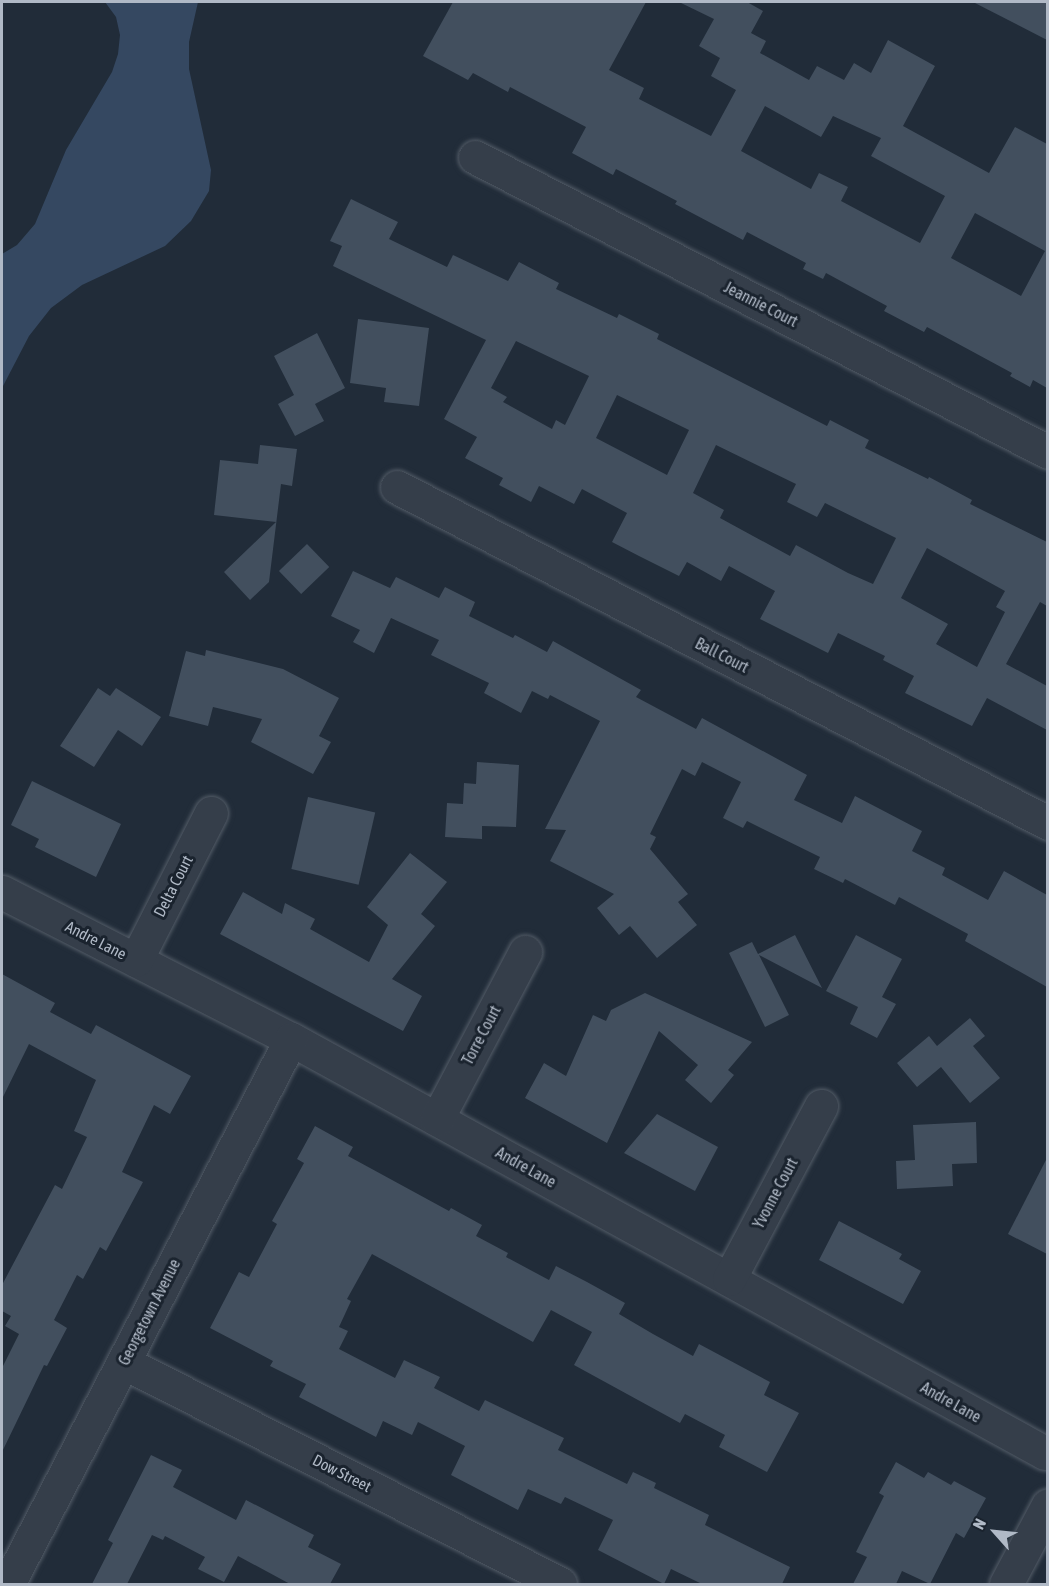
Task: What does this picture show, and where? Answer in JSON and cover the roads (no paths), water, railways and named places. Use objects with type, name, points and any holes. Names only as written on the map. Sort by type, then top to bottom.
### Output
[{"type":"street","name":"Jeannie Court","points":[[475,157],[1047,452]]},
{"type":"street","name":"Ball Court","points":[[397,487],[1047,823]]},
{"type":"street","name":"Delta Court","points":[[136,960],[211,813]]},
{"type":"street","name":"Andre Lane","points":[[2,891],[291,1039],[729,1280],[1046,1462]]},
{"type":"street","name":"Torre Court","points":[[436,1119],[525,952]]},
{"type":"street","name":"Georgetown Avenue","points":[[8,1584],[291,1039]]},
{"type":"street","name":"Yvonne Court","points":[[729,1280],[821,1106]]},
{"type":"street","name":"Dow Street","points":[[123,1362],[560,1584]]},
{"type":"street","points":[[1006,1584],[1047,1505]]},
{"type":"water","points":[[105,2],[198,2],[189,42],[189,69],[211,170],[209,191],[191,221],[165,246],[82,285],[51,308],[29,336],[2,388],[2,254],[17,245],[35,224],[66,150],[112,72],[118,54],[120,35],[116,17]]}]
